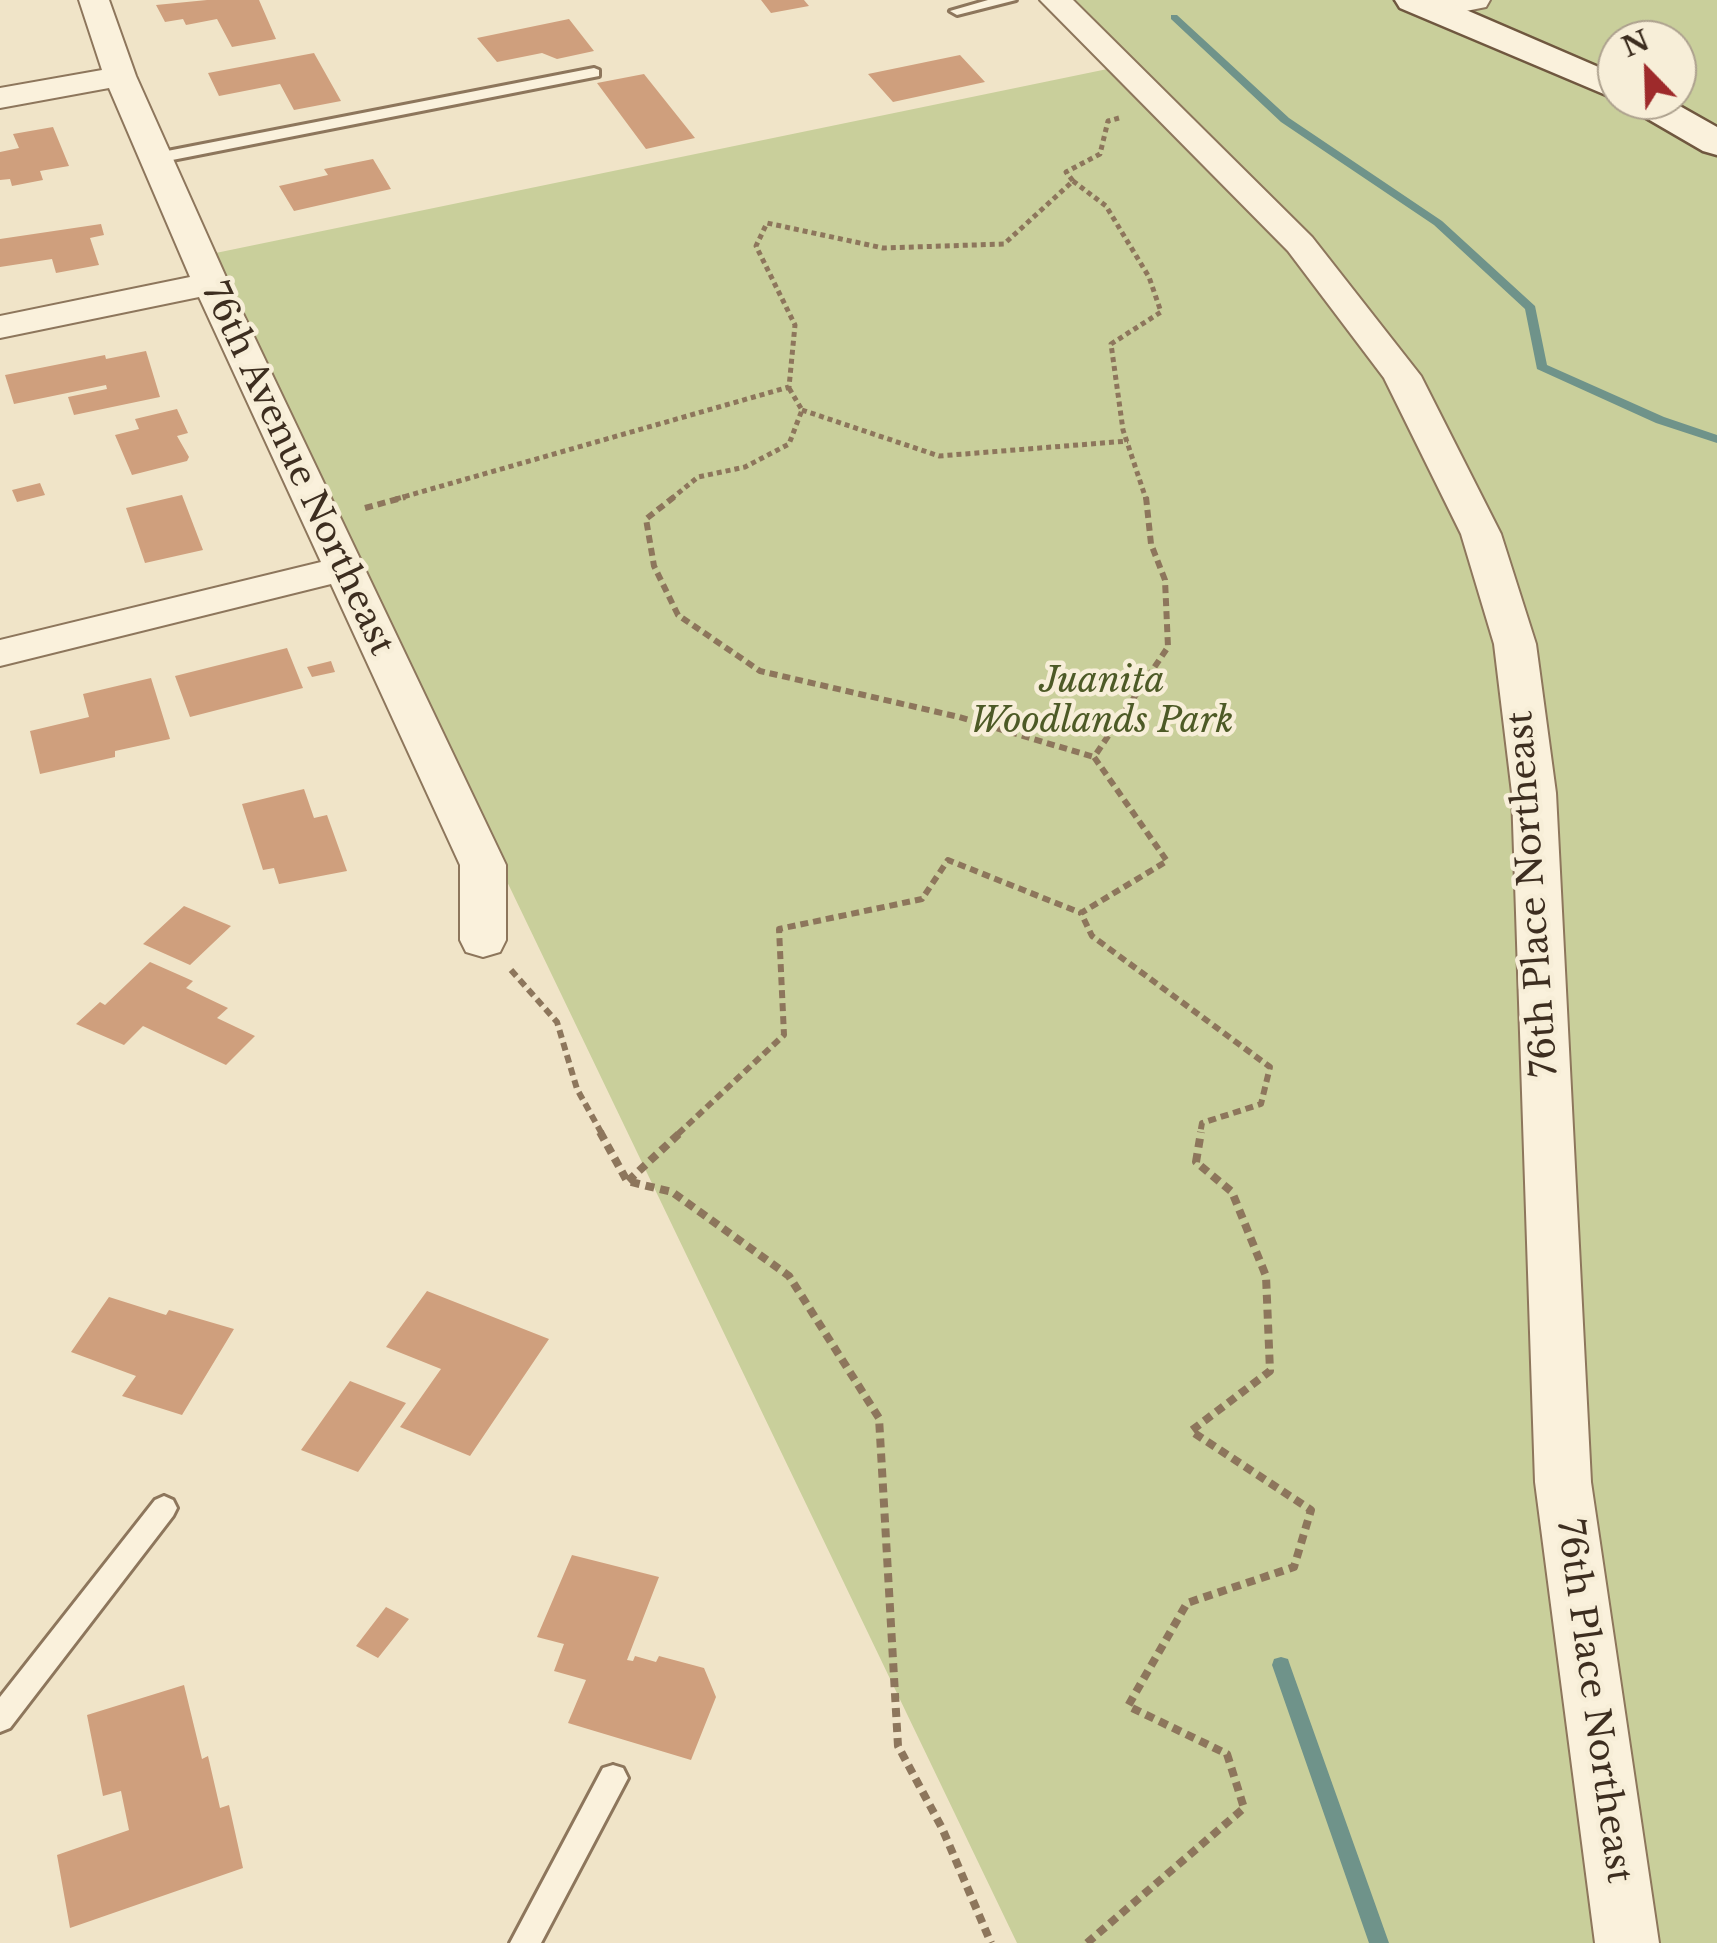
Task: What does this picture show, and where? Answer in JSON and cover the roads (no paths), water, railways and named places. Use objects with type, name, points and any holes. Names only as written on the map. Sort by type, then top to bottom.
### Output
[{"type":"main road","points":[[1424,4],[1597,80]]},
{"type":"main road","points":[[1677,120],[1717,143]]},
{"type":"street","name":"76th Avenue Northeast","points":[[94,0],[120,76],[211,284],[484,865],[483,940]]},
{"type":"street","name":"76th Place Northeast","points":[[1056,0],[1300,244],[1402,376],[1481,534],[1516,644],[1534,793],[1563,1482],[1627,1943]]},
{"type":"street","points":[[1424,4],[1475,0]]},
{"type":"street","points":[[0,98],[120,76]]},
{"type":"street","points":[[0,327],[211,284]]},
{"type":"street","points":[[0,654],[343,569]]},
{"type":"lane","points":[[956,11],[1009,0]]},
{"type":"lane","points":[[157,158],[594,73]]},
{"type":"lane","points":[[0,1719],[164,1508]]},
{"type":"lane","points":[[526,1943],[612,1778]]},
{"type":"waterway","points":[[1174,17],[1285,120],[1438,223],[1531,308],[1541,367],[1660,420],[1717,439]]},
{"type":"waterway","points":[[1281,1665],[1379,1943]]},
{"type":"park label","name":"Juanita Woodlands Park","points":[[1102,702]]}]
